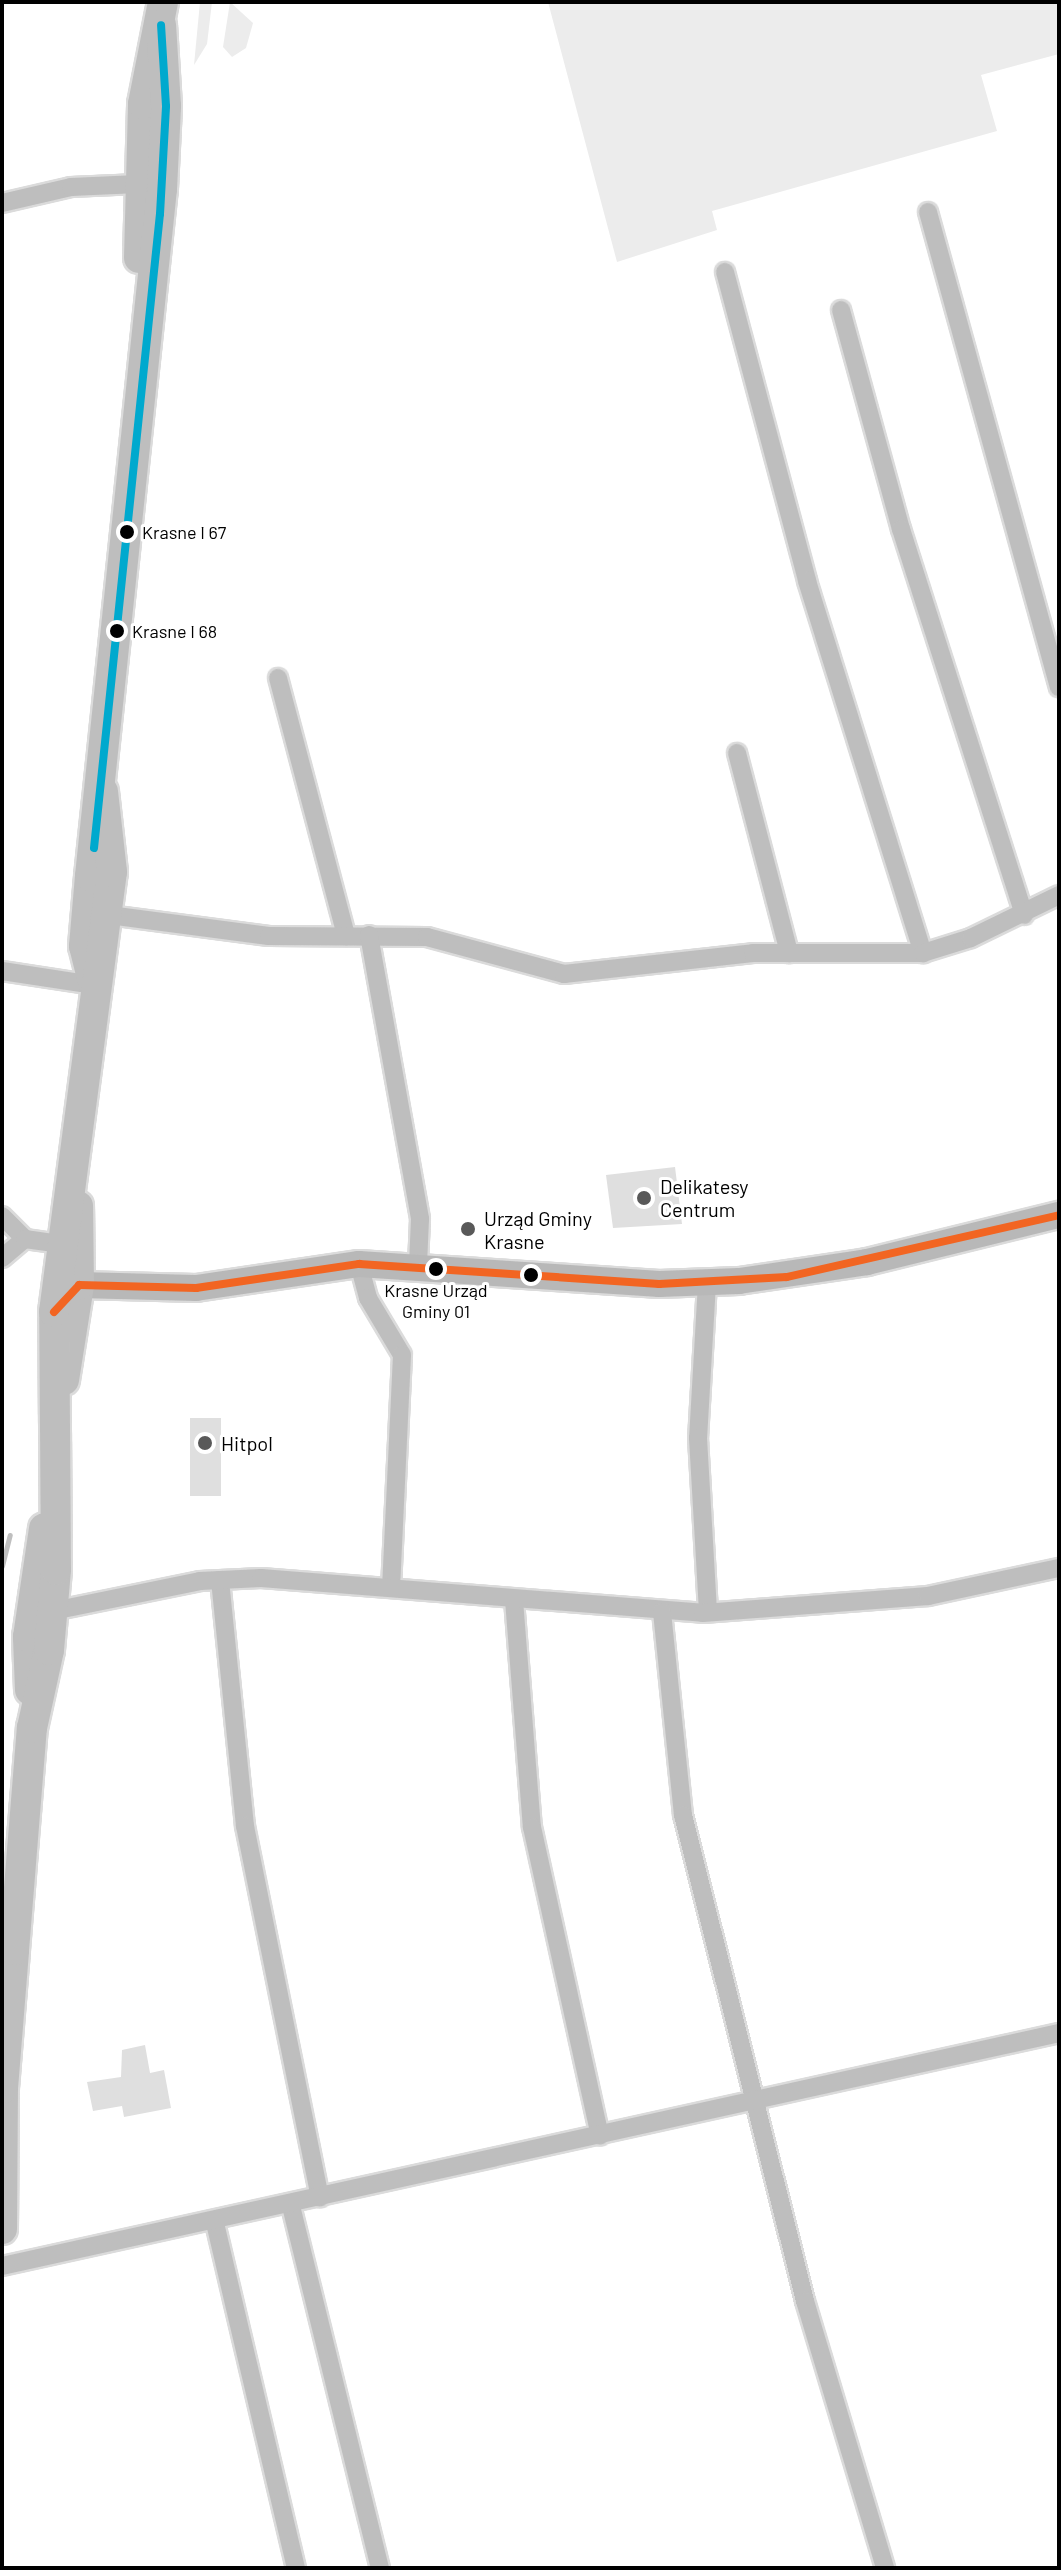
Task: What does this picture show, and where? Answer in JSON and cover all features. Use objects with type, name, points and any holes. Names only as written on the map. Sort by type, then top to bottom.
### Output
[{"type":"main road","points":[[141,352],[138,184],[143,104],[162,14]]},
{"type":"main road","points":[[57,1410],[74,1341],[79,1285],[76,1178],[93,983],[85,936],[90,876],[103,792],[141,352],[162,189],[166,106],[162,14]]},
{"type":"main road","points":[[93,983],[106,949],[112,872],[103,792]]},
{"type":"main road","points":[[2,2229],[2,2090],[32,1728],[53,1608],[51,1495],[57,1410],[54,1312],[59,1252],[76,1178]]},
{"type":"main road","points":[[32,1728],[28,1637],[34,1567],[51,1495]]},
{"type":"street","points":[[2,203],[71,187],[138,184]]},
{"type":"street","points":[[928,212],[1059,687]]},
{"type":"street","points":[[725,272],[807,581],[923,953]]},
{"type":"street","points":[[841,310],[901,529],[1024,915]]},
{"type":"street","points":[[278,678],[346,936]]},
{"type":"street","points":[[737,753],[789,953]]},
{"type":"street","points":[[90,876],[109,915]]},
{"type":"street","points":[[85,936],[109,915],[237,933],[427,937],[564,974],[789,953],[923,953],[1024,915],[1059,895]]},
{"type":"street","points":[[369,935],[420,1219],[418,1264]]},
{"type":"street","points":[[2,971],[93,983]]},
{"type":"street","points":[[54,1312],[79,1285],[196,1288],[359,1264],[418,1264],[707,1283],[822,1271],[1059,1215]]},
{"type":"street","points":[[2,1216],[25,1239],[59,1252],[79,1285]]},
{"type":"street","points":[[2,1258],[25,1239]]},
{"type":"street","points":[[359,1264],[368,1298],[402,1355],[391,1585]]},
{"type":"street","points":[[707,1283],[697,1422],[708,1612]]},
{"type":"street","points":[[34,1567],[53,1608]]},
{"type":"street","points":[[28,1637],[53,1608],[220,1580],[391,1585],[514,1600],[662,1612],[708,1612],[943,1594],[1059,1568]]},
{"type":"street","points":[[220,1580],[245,1826],[320,2198]]},
{"type":"street","points":[[514,1600],[532,1827],[600,2136]]},
{"type":"street","points":[[662,1612],[683,1815],[752,2102],[885,2568]]},
{"type":"street","points":[[2,2266],[215,2223],[1059,2033]]},
{"type":"street","points":[[291,2206],[380,2568]]},
{"type":"street","points":[[215,2223],[296,2568]]},
{"type":"shaded area","points":[[200,2],[212,2],[207,44],[194,65]]},
{"type":"shaded area","points":[[230,2],[253,23],[246,48],[232,57],[223,47]]},
{"type":"shaded area","points":[[548,2],[1059,2],[1059,54],[981,75],[997,131],[712,211],[717,230],[617,262]]},
{"type":"building","name":"Delikatesy Centrum","points":[[675,1167],[682,1224],[613,1228],[606,1175]]},
{"type":"building","name":"Hitpol","points":[[190,1418],[221,1418],[221,1496],[190,1496]]},
{"type":"building","points":[[145,2045],[150,2073],[164,2070],[171,2108],[124,2117],[122,2106],[93,2111],[87,2082],[121,2077],[122,2050]]},
{"type":"waterway","points":[[2,1566],[10,1535]]},
{"type":"transit line","name":"67","points":[[94,848],[160,214],[166,106],[161,25]]},
{"type":"transit line","points":[[54,1312],[79,1285],[196,1288],[359,1264],[659,1284],[787,1277],[1059,1215]]},
{"type":"place","name":"Krasne I 67","points":[[127,532]]},
{"type":"place","name":"Krasne I 68","points":[[117,631]]},
{"type":"place","name":"Delikatesy Centrum","points":[[644,1198]]},
{"type":"place","name":"Urząd Gminy Krasne","points":[[468,1229]]},
{"type":"place","name":"Krasne Urząd Gminy 01","points":[[436,1269]]},
{"type":"place","name":"Hitpol","points":[[205,1443]]}]
